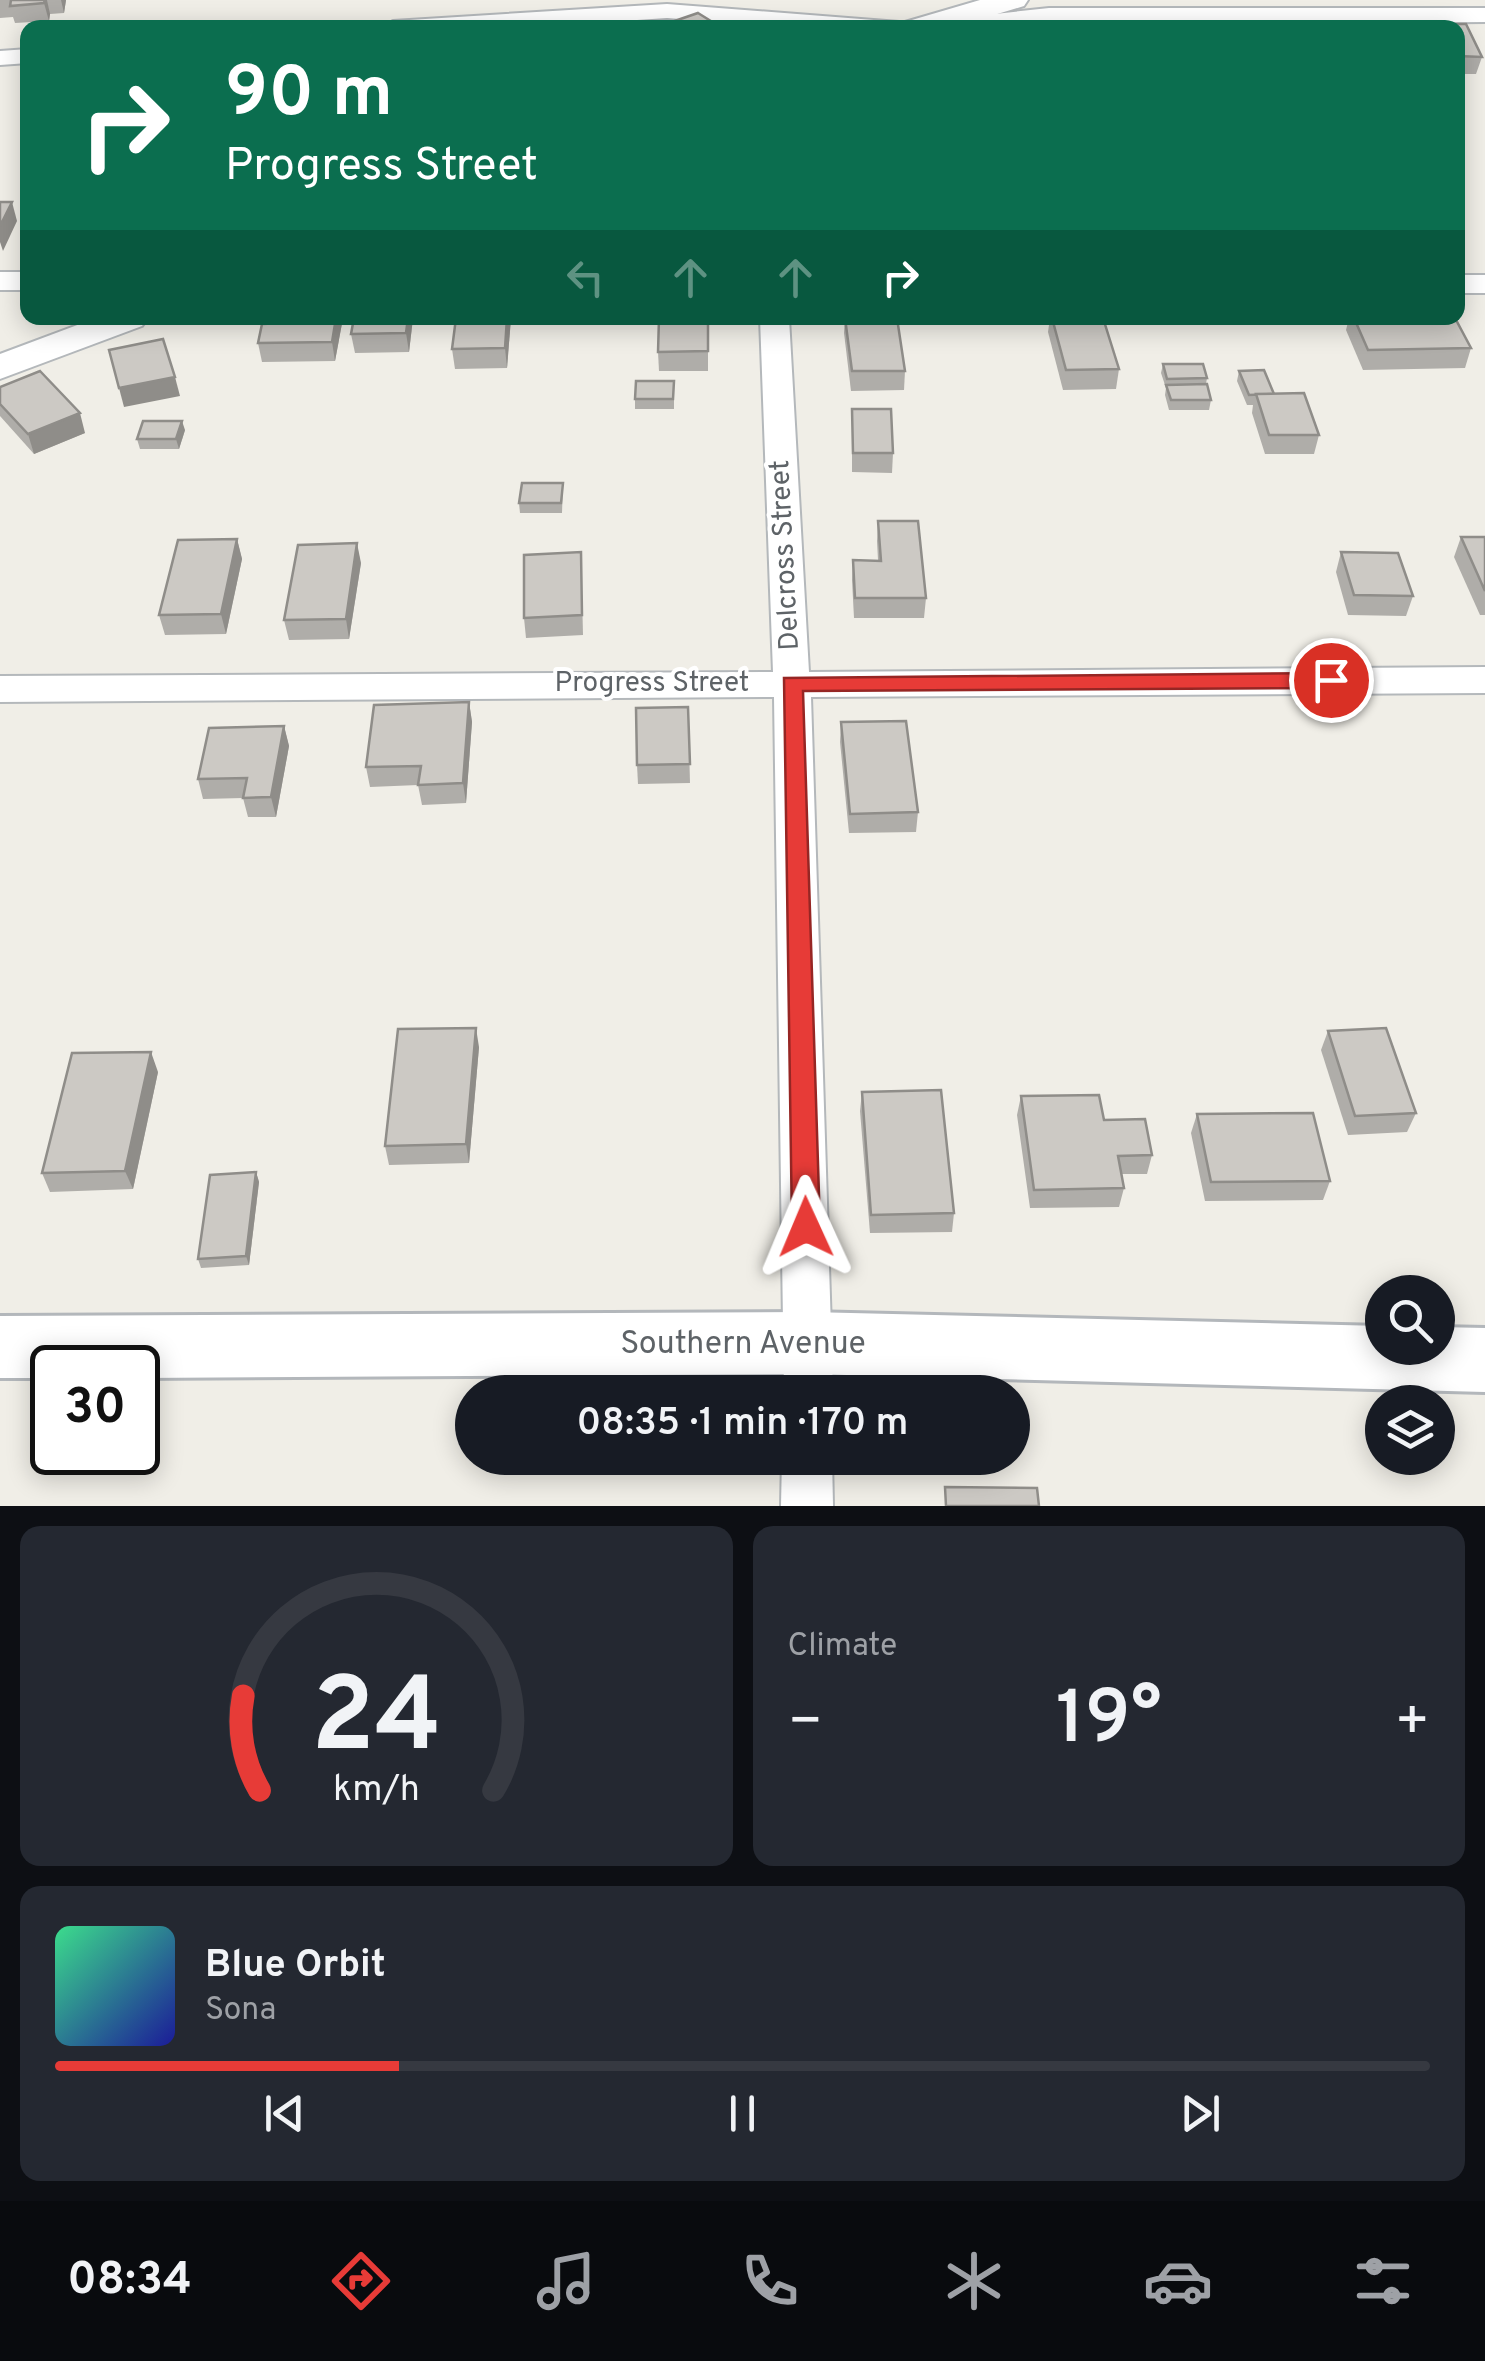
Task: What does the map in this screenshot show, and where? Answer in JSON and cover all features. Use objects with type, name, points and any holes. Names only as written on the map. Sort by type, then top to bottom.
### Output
[{"type":"main road","name":"Southern Avenue","points":[[0,1347],[809,1368],[1485,1360]]},
{"type":"street","points":[[386,0],[428,20]]},
{"type":"street","points":[[945,20],[1013,0]]},
{"type":"street","points":[[495,20],[612,12],[741,20]]},
{"type":"street","points":[[999,20],[1049,15],[1485,15]]},
{"type":"street","points":[[0,368],[110,325]]},
{"type":"street","name":"Delcross Street","points":[[774,325],[792,683],[809,1368]]},
{"type":"street","name":"Progress Street","points":[[0,688],[1485,680]]},
{"type":"street","points":[[806,1506],[807,1475]]},
{"type":"building","points":[[11,0],[45,0],[10,6]]},
{"type":"building","points":[[698,13],[709,20],[678,20]]},
{"type":"building","points":[[1465,24],[1466,24],[1482,57],[1465,56]]},
{"type":"building","points":[[0,202],[12,202],[0,226]]},
{"type":"building","points":[[262,325],[335,325],[332,342],[258,343]]},
{"type":"building","points":[[353,325],[407,325],[406,333],[351,334]]},
{"type":"building","points":[[455,325],[507,325],[505,348],[452,349]]},
{"type":"building","points":[[659,325],[708,325],[708,351],[658,352]]},
{"type":"building","points":[[846,325],[898,325],[905,371],[852,371]]},
{"type":"building","points":[[1054,325],[1105,325],[1119,369],[1066,370]]},
{"type":"building","points":[[1357,325],[1459,325],[1471,348],[1368,350]]},
{"type":"building","points":[[163,339],[175,377],[119,388],[109,350]]},
{"type":"building","points":[[1163,364],[1203,364],[1207,378],[1167,379]]},
{"type":"building","points":[[1264,370],[1274,394],[1249,395],[1239,371]]},
{"type":"building","points":[[40,371],[80,413],[28,434],[0,404],[0,387]]},
{"type":"building","points":[[636,381],[674,381],[673,399],[635,399]]},
{"type":"building","points":[[1207,384],[1211,400],[1171,400],[1166,385]]},
{"type":"building","points":[[1304,393],[1319,435],[1269,435],[1256,394]]},
{"type":"building","points":[[852,409],[891,409],[893,453],[853,453]]},
{"type":"building","points":[[143,421],[182,421],[176,439],[137,439]]},
{"type":"building","points":[[522,483],[563,483],[561,503],[519,503]]},
{"type":"building","points":[[878,521],[918,521],[926,598],[855,598],[853,560],[881,561]]},
{"type":"building","points":[[1461,537],[1485,537],[1485,591]]},
{"type":"building","points":[[237,539],[221,614],[159,615],[178,540]]},
{"type":"building","points":[[357,543],[346,619],[284,620],[298,545]]},
{"type":"building","points":[[581,552],[582,615],[524,618],[524,555]]},
{"type":"building","points":[[1341,552],[1398,553],[1413,596],[1354,595]]},
{"type":"building","points":[[469,702],[463,783],[418,785],[421,766],[366,767],[374,705]]},
{"type":"building","points":[[688,707],[690,764],[637,765],[636,708]]},
{"type":"building","points":[[906,721],[918,812],[850,814],[841,722]]},
{"type":"building","points":[[284,726],[271,797],[243,798],[247,778],[198,779],[209,728]]},
{"type":"building","points":[[476,1028],[466,1144],[385,1146],[398,1029]]},
{"type":"building","points":[[1386,1028],[1416,1113],[1355,1116],[1328,1031]]},
{"type":"building","points":[[151,1052],[125,1171],[42,1173],[72,1053]]},
{"type":"building","points":[[941,1090],[954,1213],[871,1215],[862,1092]]},
{"type":"building","points":[[1099,1095],[1104,1120],[1145,1119],[1152,1155],[1118,1156],[1124,1188],[1034,1190],[1021,1096]]},
{"type":"building","points":[[1313,1113],[1330,1181],[1211,1182],[1197,1114]]},
{"type":"building","points":[[256,1172],[246,1256],[198,1259],[210,1175]]},
{"type":"building","points":[[945,1487],[1037,1488],[1039,1506],[946,1506]]},
{"type":"route","points":[[806,1227],[792,683],[1331,680]]}]
